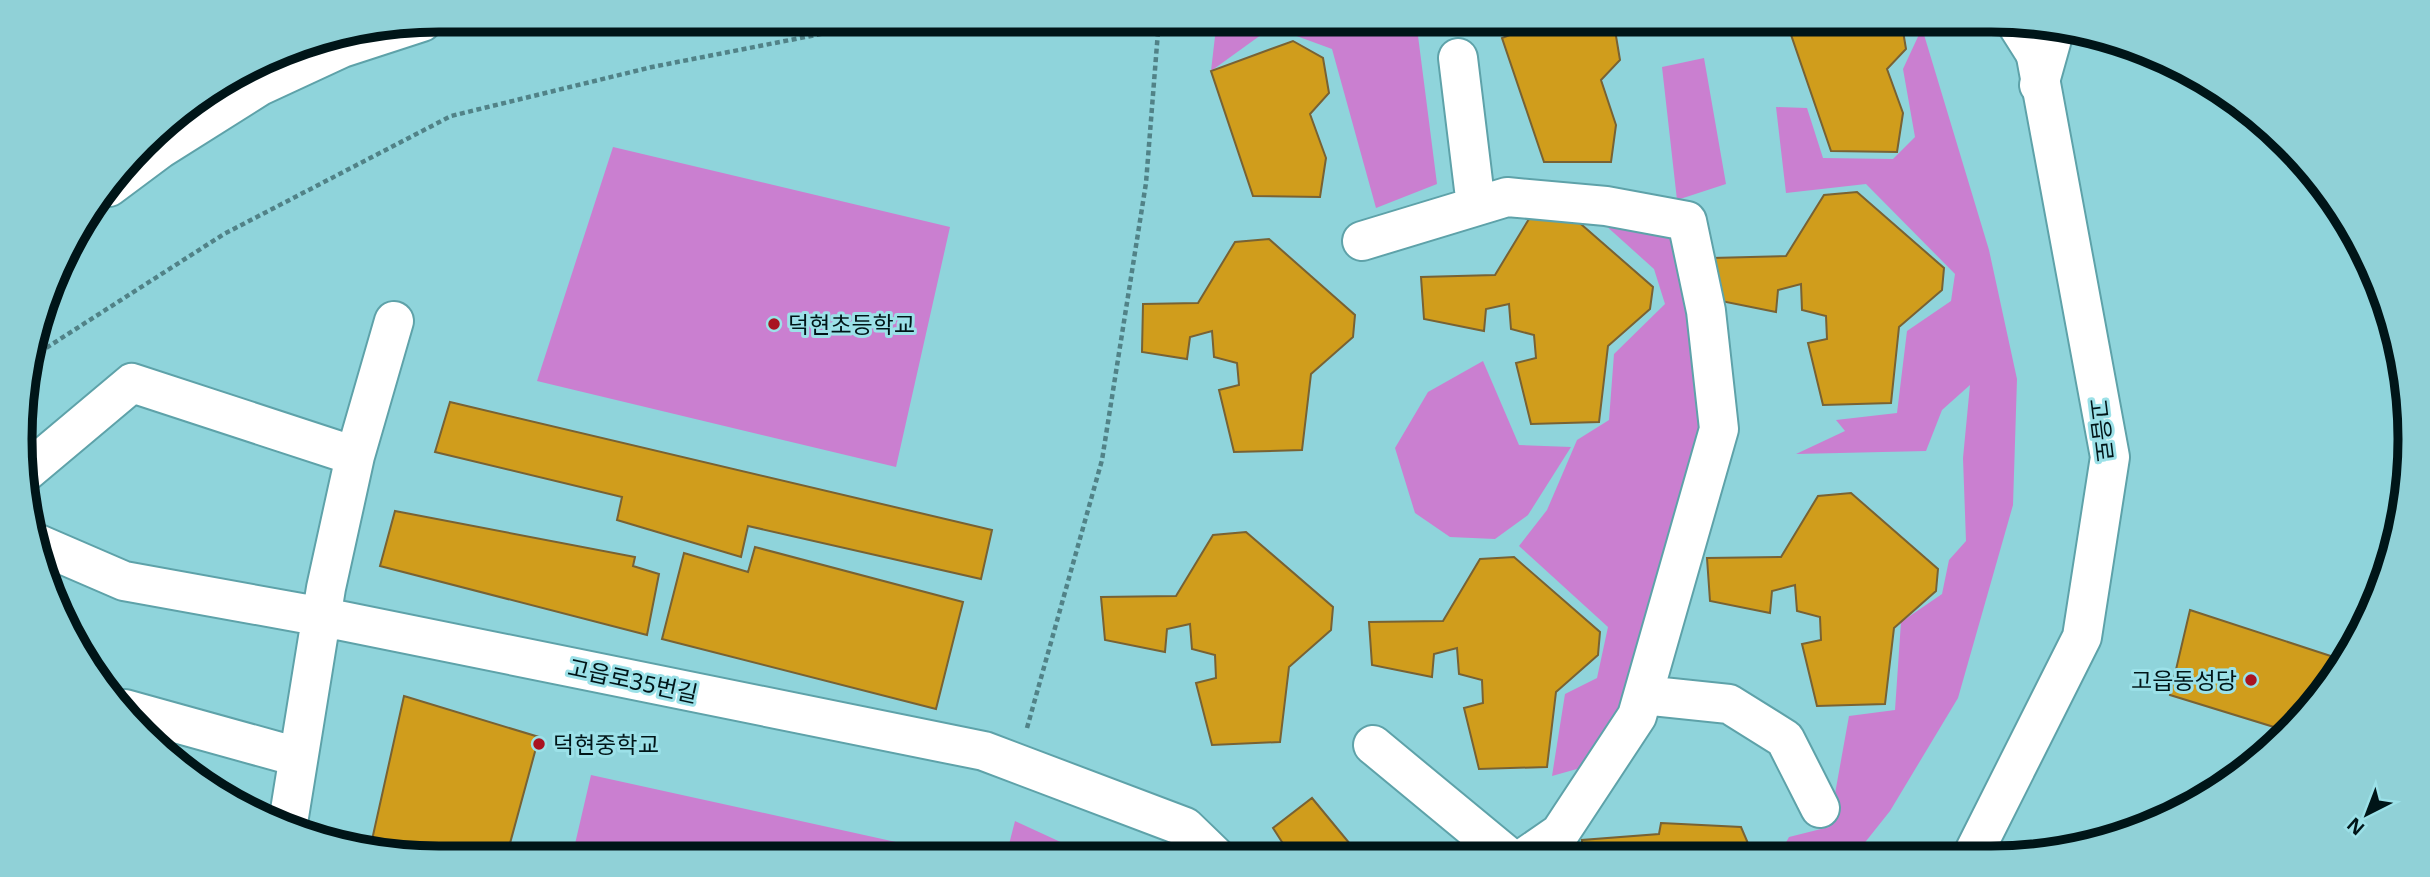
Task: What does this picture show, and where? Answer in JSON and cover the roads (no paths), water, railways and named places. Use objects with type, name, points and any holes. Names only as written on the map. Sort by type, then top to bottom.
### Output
[{"type":"street","points":[[135,168],[160,149],[260,86],[342,48],[379,36]]},
{"type":"street","name":"고읍로","points":[[1977,846],[2082,637],[2110,457],[2036,43]]},
{"type":"street","points":[[1458,58],[1476,206]]},
{"type":"street","points":[[1362,241],[1507,197],[1606,206],[1687,220],[1706,311],[1720,429],[1637,716],[1560,833],[1541,846]]},
{"type":"street","points":[[289,817],[326,588],[355,456],[394,321]]},
{"type":"street","points":[[32,467],[132,383],[355,456]]},
{"type":"street","name":"고읍로35번길","points":[[46,547],[124,581],[323,617],[984,751],[1185,827],[1205,846]]},
{"type":"street","points":[[1643,695],[1729,705],[1785,739],[1820,808]]},
{"type":"street","points":[[138,713],[298,757]]},
{"type":"street","points":[[1373,745],[1495,846]]},
{"type":"place","name":"덕현초등학교","points":[[774,324]]},
{"type":"place","name":"고읍동성당","points":[[2251,680]]},
{"type":"place","name":"덕현중학교","points":[[539,744]]}]
